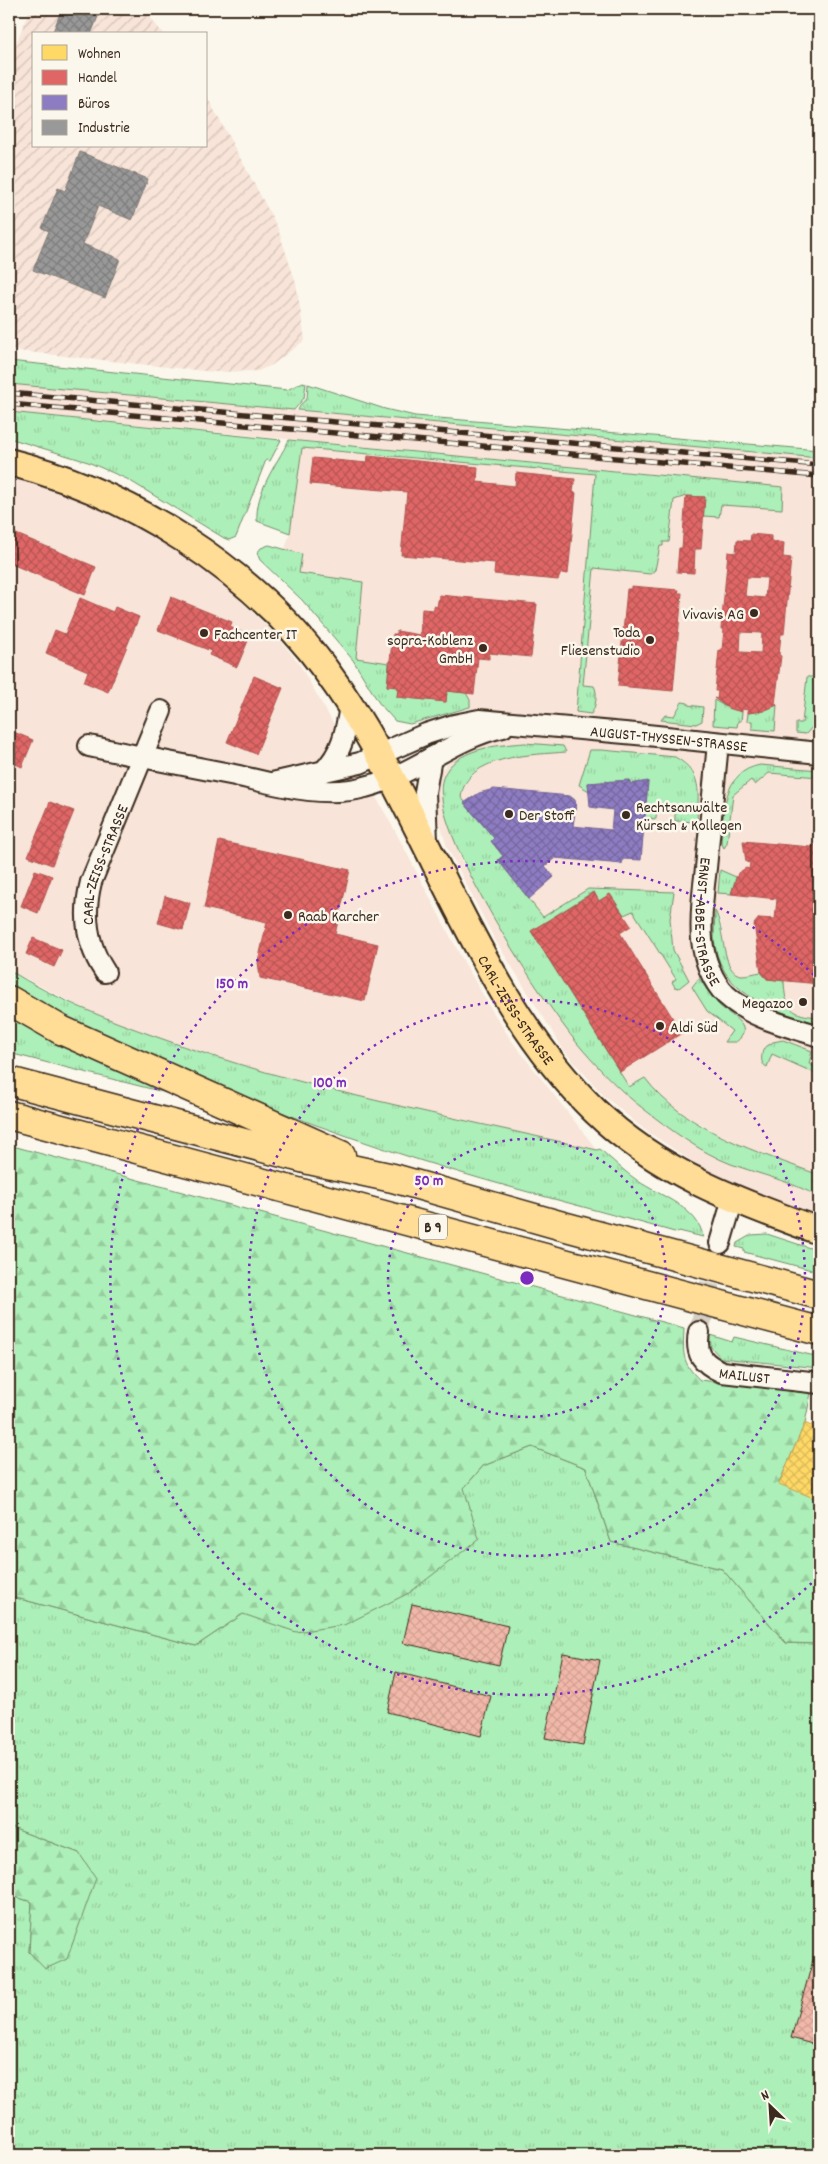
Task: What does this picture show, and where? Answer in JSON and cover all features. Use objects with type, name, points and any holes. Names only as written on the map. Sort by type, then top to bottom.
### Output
[{"type":"highway","points":[[9,1000],[69,1034],[393,1178]]},
{"type":"highway","name":"B 9","points":[[9,1081],[310,1160],[393,1178],[568,1228],[819,1295]]},
{"type":"highway","name":"B 9","points":[[9,1115],[819,1331]]},
{"type":"highway","points":[[9,1131],[68,1130]]},
{"type":"main road","name":"CARL-ZEISS-STRASSE","points":[[9,462],[55,477],[125,506],[157,523],[212,558],[256,594],[291,628],[325,669],[350,706],[386,766],[500,987],[534,1039],[569,1083],[598,1113],[652,1156],[733,1200],[819,1231]]},
{"type":"street","points":[[323,772],[336,758],[341,747],[350,706]]},
{"type":"street","name":"CARL-ZEISS-STRASSE","points":[[104,972],[96,960],[89,940],[86,900],[91,882],[161,711]]},
{"type":"street","name":"AUGUST-THYSSEN-STRASSE","points":[[386,766],[426,734],[454,725],[490,720],[819,753]]},
{"type":"street","name":"AUGUST-THYSSEN-STRASSE","points":[[386,766],[431,758],[484,732],[517,724]]},
{"type":"street","name":"ERNST-ABBE-STRASSE","points":[[718,743],[702,903],[702,942],[706,961],[726,994],[743,1008],[766,1019],[819,1036]]},
{"type":"street","points":[[89,746],[314,790],[334,791],[364,788],[386,766]]},
{"type":"street","points":[[427,848],[425,792],[431,758]]},
{"type":"street","points":[[272,783],[360,763],[386,766]]},
{"type":"street","points":[[720,1242],[733,1200]]},
{"type":"street","name":"MAILUST","points":[[699,1332],[697,1342],[702,1359],[710,1367],[722,1372],[819,1383]]},
{"type":"shaded area","points":[[30,9],[144,9],[161,32],[32,32],[32,148],[208,148],[208,99],[277,226],[296,283],[305,340],[272,365],[258,371],[214,372],[9,350],[9,61]]},
{"type":"shaded area","points":[[9,384],[819,458],[819,677],[807,677],[802,724],[796,723],[796,733],[819,719],[819,730],[809,739],[819,741],[819,770],[752,766],[734,778],[731,804],[733,795],[751,780],[755,785],[769,773],[819,777],[819,1017],[801,1016],[794,1013],[784,999],[783,981],[740,976],[734,973],[725,957],[720,918],[716,912],[714,943],[736,987],[765,1006],[819,1024],[819,1068],[773,1042],[763,1049],[761,1060],[772,1054],[819,1075],[819,1175],[743,1147],[713,1131],[683,1114],[655,1092],[645,1078],[629,1087],[531,931],[594,892],[610,894],[624,915],[633,910],[676,979],[679,988],[689,980],[673,950],[670,919],[673,892],[588,889],[543,917],[498,860],[491,841],[461,797],[462,789],[467,782],[477,771],[490,763],[563,746],[525,743],[482,749],[443,777],[440,786],[441,797],[461,860],[532,980],[582,1049],[608,1077],[644,1109],[699,1147],[730,1163],[782,1179],[819,1197],[819,1215],[736,1185],[695,1163],[645,1130],[604,1096],[565,1052],[494,938],[447,847],[434,804],[435,776],[458,754],[479,745],[470,700],[447,692],[446,702],[397,697],[356,658],[299,573],[302,554],[285,549],[290,533],[302,448],[595,474],[576,712],[591,714],[583,685],[594,568],[650,574],[660,546],[663,541],[669,541],[674,500],[686,496],[705,497],[719,517],[721,505],[782,509],[783,487],[9,412]],"holes":[[[680,703],[687,705],[696,724],[665,715],[674,716]],[[590,750],[675,757],[683,761],[696,776],[699,786],[697,822],[675,821],[675,806],[657,804],[656,819],[648,781],[630,784],[630,780],[588,783],[588,790],[579,785]],[[699,978],[720,1006],[739,1019],[732,1031],[707,1011]]]},
{"type":"shaded area","points":[[9,473],[90,500],[158,537],[216,577],[275,634],[298,662],[393,827],[460,955],[491,1009],[511,1040],[597,1150],[358,1097],[209,1056],[96,1015],[9,970]]},
{"type":"green space","points":[[9,361],[287,390],[303,382],[306,383],[304,398],[294,410],[9,384]]},
{"type":"green space","points":[[308,384],[385,409],[415,416],[819,450],[819,458],[298,410],[307,399]]},
{"type":"green space","points":[[9,412],[281,440],[270,461],[266,460],[236,537],[229,540],[127,479],[88,462],[9,438]]},
{"type":"green space","points":[[289,440],[783,487],[782,509],[721,505],[719,517],[703,516],[705,497],[686,496],[674,500],[669,542],[663,542],[663,546],[660,546],[655,570],[650,574],[594,568],[583,685],[594,686],[596,700],[591,714],[576,712],[595,474],[302,448],[290,533],[257,521],[257,510],[263,489]]},
{"type":"green space","points":[[269,545],[302,554],[299,573],[363,582],[356,658],[389,663],[387,686],[398,687],[397,697],[446,702],[447,691],[466,693],[470,700],[470,707],[410,724],[395,721],[379,703],[353,660],[302,600],[260,560],[257,553],[261,548]]},
{"type":"green space","points":[[807,677],[819,677],[819,719],[806,734],[796,733],[796,723],[802,723]]},
{"type":"green space","points":[[714,700],[728,708],[742,712],[741,721],[738,721],[737,727],[713,725]]},
{"type":"green space","points":[[682,702],[688,703],[688,705],[703,707],[702,721],[696,724],[661,720],[665,715],[674,716]]},
{"type":"green space","points":[[777,705],[775,731],[752,729],[752,721],[747,721],[748,713],[763,711]]},
{"type":"green space","points":[[525,743],[563,746],[566,752],[520,756],[488,765],[475,772],[466,783],[461,797],[494,838],[491,841],[503,856],[498,860],[543,917],[588,889],[674,892],[670,919],[673,950],[689,980],[679,988],[675,987],[672,982],[676,979],[633,911],[624,915],[610,894],[599,901],[593,892],[531,931],[629,1087],[645,1078],[661,1096],[701,1126],[748,1148],[819,1175],[819,1197],[798,1187],[719,1159],[675,1133],[636,1103],[582,1049],[543,997],[518,959],[470,875],[452,835],[442,802],[443,778],[457,760],[467,754],[490,747]]},
{"type":"green space","points":[[590,750],[675,757],[684,763],[691,770],[697,785],[697,822],[675,821],[675,806],[657,804],[656,819],[645,818],[648,782],[630,784],[630,780],[588,783],[589,791],[579,785]]},
{"type":"green space","points":[[760,765],[819,770],[819,777],[769,773],[755,785],[751,780],[733,795],[727,843],[724,848],[721,842],[727,795],[738,776],[748,769]]},
{"type":"green space","points":[[720,870],[736,877],[731,894],[718,893]]},
{"type":"green space","points":[[715,911],[727,959],[735,973],[742,975],[761,972],[767,979],[784,981],[786,998],[791,1009],[809,1016],[819,1017],[819,1024],[770,1007],[741,990],[729,978],[720,963],[715,946]]},
{"type":"green space","points":[[9,970],[44,990],[100,1016],[265,1072],[375,1100],[597,1150],[600,1149],[638,1181],[686,1210],[700,1227],[703,1237],[679,1231],[678,1233],[449,1169],[364,1142],[259,1104],[157,1061],[57,1013],[9,987]]},
{"type":"green space","points":[[699,978],[718,1004],[739,1021],[742,1026],[742,1036],[736,1042],[724,1042],[732,1031],[707,1011],[692,987]]},
{"type":"green space","points":[[9,1013],[179,1096],[9,1053]]},
{"type":"green space","points":[[783,1040],[812,1051],[809,1064],[819,1068],[819,1075],[772,1054],[767,1067],[764,1065],[762,1059],[763,1049],[773,1042]]},
{"type":"green space","points":[[9,1145],[684,1328],[684,1357],[689,1368],[700,1380],[811,1393],[805,1423],[779,1483],[819,1500],[819,1644],[786,1643],[722,1569],[611,1542],[586,1468],[532,1447],[483,1466],[464,1488],[479,1539],[409,1593],[344,1625],[296,1632],[243,1614],[196,1646],[9,1596]]},
{"type":"green space","points":[[767,1234],[819,1251],[819,1272],[744,1252],[744,1249],[736,1247],[737,1243],[751,1235]]},
{"type":"green space","points":[[710,1335],[732,1342],[734,1337],[819,1357],[819,1368],[721,1358],[710,1346]]},
{"type":"green space","points":[[532,1447],[586,1468],[611,1542],[722,1569],[786,1643],[819,1644],[819,2155],[9,2155],[9,1895],[32,1902],[29,1952],[79,1853],[9,1827],[9,1596],[196,1646],[243,1614],[464,1488],[483,1466]]},
{"type":"green space","points":[[9,1827],[79,1853],[96,1878],[67,1959],[45,1969],[29,1952],[32,1902],[9,1895]]},
{"type":"building: Wohnen","points":[[814,1421],[819,1423],[819,1465],[816,1472],[819,1473],[819,1500],[779,1484],[805,1423],[811,1426]]},
{"type":"building: Handel","points":[[368,456],[478,467],[477,482],[515,486],[516,473],[575,479],[573,492],[576,493],[568,574],[561,573],[558,580],[494,574],[495,563],[401,555],[407,492],[310,484],[313,458],[367,463]]},
{"type":"building: Handel","points":[[686,496],[705,497],[701,549],[695,549],[694,573],[677,572],[679,548],[682,548]]},
{"type":"building: Handel","points":[[9,531],[96,567],[85,595],[9,563]]},
{"type":"building: Handel","name":"Vivavis AG","points":[[751,534],[771,536],[771,541],[784,543],[783,557],[791,558],[784,634],[781,634],[779,655],[781,656],[775,704],[777,705],[763,711],[748,713],[748,710],[742,709],[742,712],[728,708],[714,698],[717,699],[718,691],[715,691],[719,650],[722,650],[724,629],[721,629],[728,552],[736,553],[737,540],[750,541]],"holes":[[[747,577],[767,578],[765,598],[745,596]],[[741,632],[762,633],[761,653],[740,652]]]},
{"type":"building: Handel","name":"Toda Fliesenstudio","points":[[631,586],[679,590],[678,593],[682,593],[673,691],[618,686],[627,589],[631,589]]},
{"type":"building: Handel","points":[[439,595],[537,604],[531,657],[489,653],[489,659],[478,658],[474,694],[447,691],[446,702],[397,697],[398,687],[387,686],[393,634],[397,634],[397,631],[420,635],[422,609],[434,610],[434,606],[437,607]]},
{"type":"building: Handel","name":"Fachcenter IT","points":[[171,597],[232,622],[230,627],[250,636],[237,667],[209,655],[211,651],[158,630]]},
{"type":"building: Handel","points":[[80,598],[113,612],[115,607],[139,617],[108,692],[84,682],[88,671],[46,653],[55,630],[65,634]]},
{"type":"building: Handel","points":[[254,676],[283,688],[256,754],[227,742]]},
{"type":"building: Handel","points":[[9,730],[33,740],[22,767],[9,761]]},
{"type":"building: Handel","points":[[50,802],[74,811],[52,865],[28,856]]},
{"type":"building: Handel","points":[[819,840],[819,984],[767,979],[761,972],[754,924],[759,918],[775,919],[777,899],[731,894],[738,873],[746,868],[749,869],[750,863],[746,862],[743,841],[811,847]]},
{"type":"building: Handel","name":"Raab Karcher","points":[[219,841],[350,870],[335,934],[378,944],[365,1001],[260,978],[258,962],[267,922],[204,908]]},
{"type":"building: Handel","points":[[35,870],[52,876],[38,913],[21,906]]},
{"type":"building: Handel","points":[[594,892],[599,901],[610,894],[631,926],[620,933],[682,1033],[620,1072],[531,931]]},
{"type":"building: Handel","points":[[165,896],[190,903],[183,930],[158,923]]},
{"type":"building: Handel","points":[[33,938],[62,950],[54,967],[26,954]]},
{"type":"building: Büros","points":[[630,780],[630,784],[648,781],[641,860],[623,859],[622,864],[555,858],[545,866],[554,877],[529,899],[498,860],[503,856],[491,841],[494,838],[464,803],[479,793],[494,789],[570,796],[575,800],[576,805],[573,826],[611,830],[613,810],[590,807],[588,783]]},
{"type":"building: Industrie","points":[[62,9],[101,9],[92,32],[53,32]]},
{"type":"building: Industrie","points":[[80,152],[148,179],[132,220],[98,206],[83,244],[120,259],[105,298],[33,270],[49,231],[42,228],[58,188],[65,191]]},
{"type":"building: Sonstige","points":[[412,1604],[508,1626],[499,1665],[403,1643]]},
{"type":"building: Sonstige","points":[[563,1653],[600,1660],[583,1745],[545,1738]]},
{"type":"building: Sonstige","points":[[396,1672],[491,1696],[481,1736],[387,1712]]},
{"type":"building: Sonstige","points":[[819,1939],[819,2046],[791,2038]]},
{"type":"tunnel","points":[[699,1332],[717,1254]]},
{"type":"railway","points":[[9,393],[819,465]]},
{"type":"railway","points":[[9,404],[819,476]]},
{"type":"place","name":"Vivavis AG","points":[[754,613]]},
{"type":"place","name":"Fachcenter IT","points":[[204,633]]},
{"type":"place","name":"Toda Fliesenstudio","points":[[650,640]]},
{"type":"place","name":"sopra-Koblenz GmbH","points":[[483,648]]},
{"type":"place","name":"Der Stoff","points":[[509,814]]},
{"type":"place","name":"Rechtsanwälte Kürsch & Kollegen","points":[[626,815]]},
{"type":"place","name":"Raab Karcher","points":[[288,915]]},
{"type":"place","name":"Megazoo","points":[[803,1002]]},
{"type":"place","name":"Aldi Süd","points":[[660,1026]]}]
